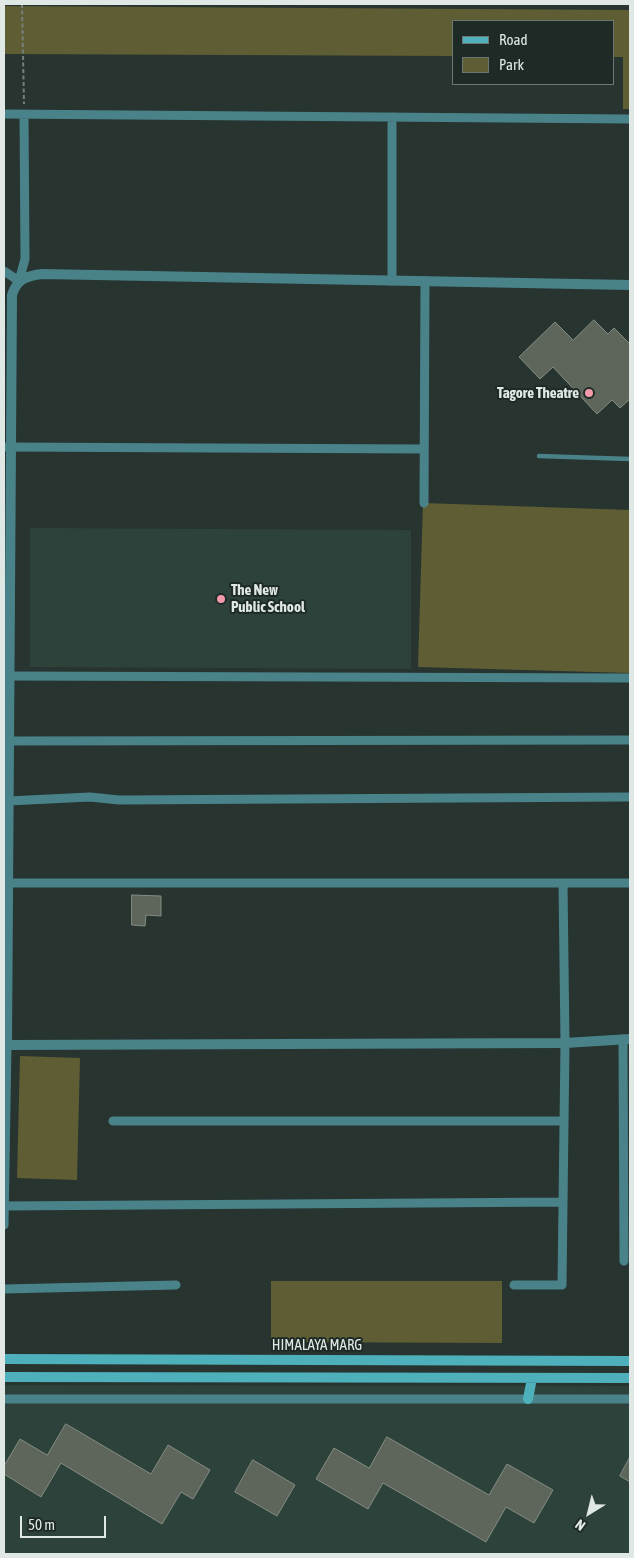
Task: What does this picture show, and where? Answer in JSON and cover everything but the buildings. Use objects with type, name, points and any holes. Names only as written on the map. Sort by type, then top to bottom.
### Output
[{"type":"main road","name":"HIMALAYA MARG","points":[[4,1359],[630,1361]]},
{"type":"main road","points":[[4,1377],[630,1378]]},
{"type":"main road","points":[[528,1399],[532,1378]]},
{"type":"street","points":[[4,114],[630,119]]},
{"type":"street","points":[[4,1225],[7,883],[7,447],[12,295],[19,281],[25,259],[24,114]]},
{"type":"street","points":[[392,117],[392,281]]},
{"type":"street","points":[[4,271],[19,281]]},
{"type":"street","points":[[19,281],[29,276],[42,274],[630,285]]},
{"type":"street","points":[[424,503],[425,281]]},
{"type":"street","points":[[7,447],[424,449]]},
{"type":"street","points":[[6,676],[630,678]]},
{"type":"street","points":[[6,741],[630,740]]},
{"type":"street","points":[[6,808],[82,797],[119,800],[630,797]]},
{"type":"street","points":[[7,883],[630,883]]},
{"type":"street","points":[[514,1285],[562,1285],[565,1043],[563,883]]},
{"type":"street","points":[[5,1045],[565,1043],[626,1039],[624,1261]]},
{"type":"street","points":[[113,1121],[564,1121]]},
{"type":"street","points":[[4,1206],[563,1202]]},
{"type":"street","points":[[4,1289],[176,1284]]},
{"type":"street","points":[[4,1398],[630,1399]]},
{"type":"lane","points":[[539,456],[630,459]]},
{"type":"path","points":[[22,4],[24,114]]},
{"type":"shaded area","name":"The New Public School","points":[[30,528],[411,530],[411,669],[30,667]]},
{"type":"shaded area","points":[[4,1385],[630,1386],[630,1554],[4,1554]]},
{"type":"green space","points":[[4,6],[630,10],[630,109],[623,109],[623,57],[614,57],[614,20],[452,20],[452,56],[4,54]]},
{"type":"green space","points":[[423,503],[630,510],[630,673],[418,667]]},
{"type":"green space","points":[[20,1056],[80,1058],[77,1180],[17,1178]]},
{"type":"green space","points":[[271,1281],[502,1281],[502,1343],[271,1342]]},
{"type":"place","name":"Tagore Theatre","points":[[589,393]]},
{"type":"place","name":"The New Public School","points":[[221,599]]}]
